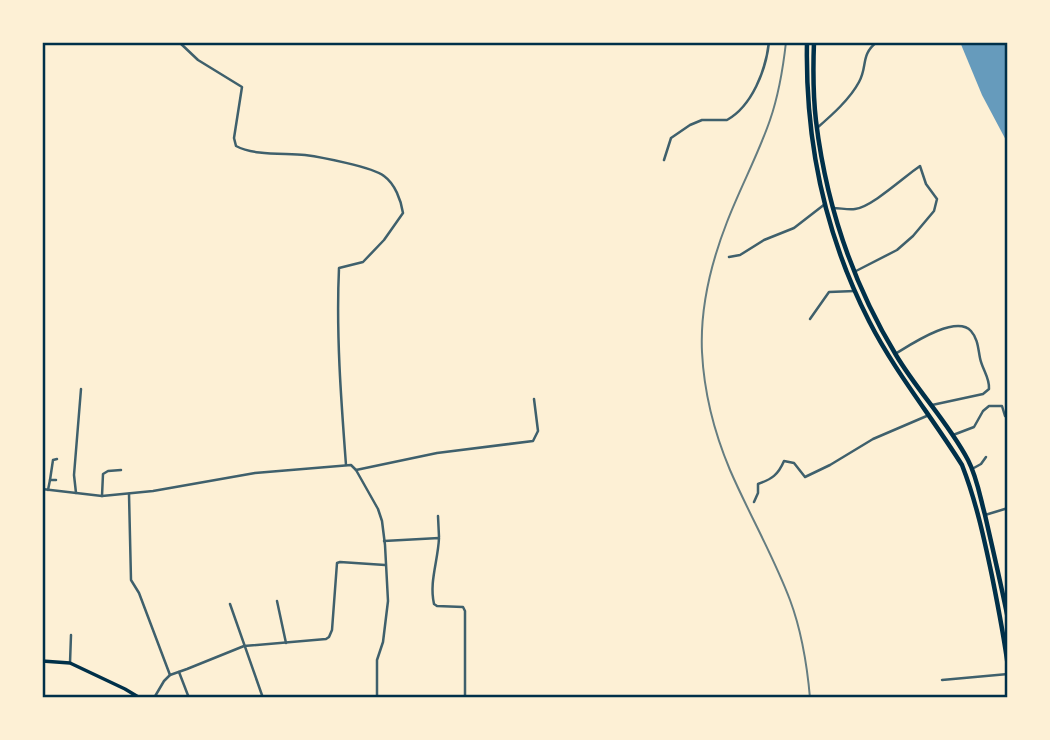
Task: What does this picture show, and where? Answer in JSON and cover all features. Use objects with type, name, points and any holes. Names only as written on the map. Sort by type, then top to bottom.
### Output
[{"type":"highway","points":[[807,42],[808,110],[812,142],[819,183],[838,250],[869,322],[962,465],[982,530],[1008,667]]},
{"type":"highway","points":[[814,42],[817,128],[833,208],[846,250],[898,364],[932,405],[972,469],[1008,619]]},
{"type":"main road","points":[[42,661],[70,663],[140,698]]},
{"type":"street","points":[[180,42],[198,60],[242,87],[234,138],[236,146],[271,153],[306,155],[364,168],[384,176],[401,198],[403,213],[384,240],[363,262],[339,268],[340,381],[346,465]]},
{"type":"street","points":[[664,160],[671,138],[690,125],[702,120],[727,120],[745,105],[762,74],[769,42]]},
{"type":"street","points":[[817,128],[859,84],[864,72],[865,56],[877,42]]},
{"type":"street","points":[[833,208],[856,209],[863,206],[920,166],[926,184],[937,199],[934,211],[905,243],[897,250],[855,271]]},
{"type":"street","points":[[729,257],[740,255],[764,240],[794,228],[825,204]]},
{"type":"street","points":[[810,319],[829,292],[856,291]]},
{"type":"street","points":[[895,354],[929,335],[957,326],[967,327],[972,332],[977,340],[989,389],[984,394],[932,405]]},
{"type":"street","points":[[76,493],[74,475],[81,389]]},
{"type":"street","points":[[356,470],[437,453],[533,441],[538,431],[534,398]]},
{"type":"street","points":[[953,435],[974,427],[989,406],[1002,406],[1005,416],[1008,417]]},
{"type":"street","points":[[754,502],[758,484],[769,480],[780,471],[784,461],[794,463],[805,477],[830,466],[873,439],[929,415]]},
{"type":"street","points":[[972,469],[986,457]]},
{"type":"street","points":[[48,490],[53,460],[57,459]]},
{"type":"street","points":[[42,489],[102,496],[129,494],[254,473],[351,465],[378,509],[382,521],[388,601],[383,642],[377,660],[377,698]]},
{"type":"street","points":[[102,496],[103,474],[121,470]]},
{"type":"street","points":[[50,480],[56,480]]},
{"type":"street","points":[[129,494],[131,580],[139,593],[170,675]]},
{"type":"street","points":[[985,515],[1008,509]]},
{"type":"street","points":[[438,516],[438,554],[431,586],[432,598],[437,606],[463,607],[465,611],[465,698]]},
{"type":"street","points":[[384,541],[439,538]]},
{"type":"street","points":[[153,698],[170,675],[244,646],[329,637],[332,630],[337,563],[386,565]]},
{"type":"street","points":[[276,601],[286,643]]},
{"type":"street","points":[[230,604],[263,698]]},
{"type":"street","points":[[70,663],[71,635]]},
{"type":"street","points":[[179,672],[189,698]]},
{"type":"street","points":[[942,680],[1008,674]]},
{"type":"water","points":[[960,42],[1008,42],[1008,144],[982,95]]},
{"type":"railway","points":[[786,42],[770,120],[716,253],[705,302],[702,352],[708,397],[724,456],[794,612],[803,648],[810,698]]}]
